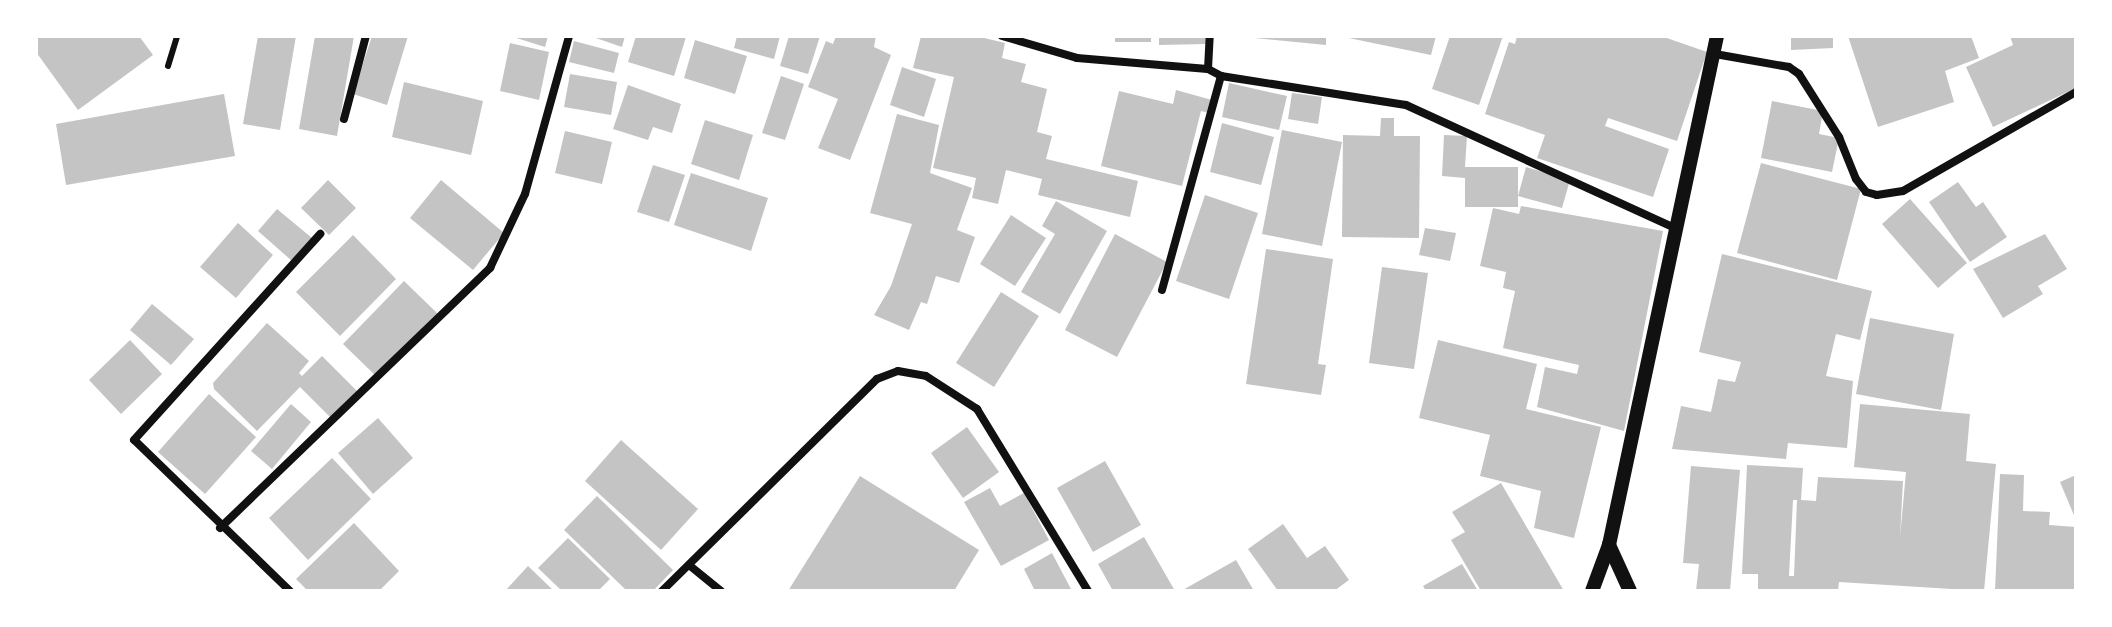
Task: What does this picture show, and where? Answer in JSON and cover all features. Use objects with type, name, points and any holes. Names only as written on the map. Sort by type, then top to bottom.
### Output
[{"type":"street","points":[[344,119],[366,36]]},
{"type":"street","points":[[220,528],[490,268],[525,194],[569,36]]},
{"type":"street","points":[[1002,36],[1077,58],[1208,69],[1221,76],[1406,105],[1675,228]]},
{"type":"street","points":[[1208,69],[1210,36]]},
{"type":"street","points":[[1592,591],[1609,545],[1717,36]]},
{"type":"street","points":[[1715,54],[1789,67],[1799,74],[1839,137],[1856,179],[1866,192],[1877,195],[1903,191],[2076,92]]},
{"type":"street","points":[[1162,290],[1221,76]]},
{"type":"street","points":[[290,591],[135,445],[135,435],[320,234]]},
{"type":"street","points":[[662,591],[877,379],[898,371],[926,376],[977,409],[1088,591]]},
{"type":"street","points":[[1609,545],[1630,591]]},
{"type":"street","points":[[689,565],[721,591]]},
{"type":"lane","points":[[168,66],[177,36]]},
{"type":"building","points":[[36,36],[139,36],[153,55],[78,110],[36,52]]},
{"type":"building","points":[[258,36],[296,36],[280,130],[243,124]]},
{"type":"building","points":[[315,36],[354,36],[337,136],[299,129]]},
{"type":"building","points":[[372,36],[408,36],[387,105],[353,94]]},
{"type":"building","points":[[510,36],[548,36],[545,47]]},
{"type":"building","points":[[590,36],[625,36],[622,47]]},
{"type":"building","points":[[636,36],[686,37],[674,76],[628,62]]},
{"type":"building","points":[[737,36],[780,36],[774,59],[734,48]]},
{"type":"building","points":[[789,36],[820,36],[808,74],[780,66]]},
{"type":"building","points":[[836,36],[876,36],[874,47],[891,55],[850,160],[818,148],[838,99],[808,87],[826,41],[833,44]]},
{"type":"building","points":[[921,36],[976,36],[1005,43],[1002,58],[1026,64],[1021,82],[1047,89],[1037,132],[1052,136],[1046,159],[1138,181],[1130,217],[1038,195],[1042,179],[1006,170],[998,204],[972,198],[976,178],[933,168],[954,77],[913,68]]},
{"type":"building","points":[[1115,36],[1151,36],[1151,42],[1115,42]]},
{"type":"building","points":[[1159,36],[1206,36],[1206,44],[1159,45]]},
{"type":"building","points":[[1234,36],[1326,36],[1326,45]]},
{"type":"building","points":[[1339,36],[1436,36],[1431,55]]},
{"type":"building","points":[[1450,36],[1503,36],[1479,105],[1432,89]]},
{"type":"building","points":[[1517,36],[1661,36],[1707,52],[1677,141],[1608,118],[1605,126],[1669,149],[1653,197],[1537,158],[1545,135],[1485,114],[1509,42],[1515,44]]},
{"type":"building","points":[[1791,36],[1833,36],[1833,48],[1791,50]]},
{"type":"building","points":[[1848,36],[1971,36],[1979,58],[1945,71],[1954,102],[1878,127]]},
{"type":"building","points":[[2010,36],[2076,36],[2076,88],[1993,127],[1966,67],[2013,45]]},
{"type":"building","points":[[695,40],[747,56],[735,94],[684,78]]},
{"type":"building","points":[[574,41],[619,53],[614,73],[569,62]]},
{"type":"building","points":[[510,43],[549,52],[539,100],[500,91]]},
{"type":"building","points":[[902,67],[936,79],[924,117],[890,105]]},
{"type":"building","points":[[570,74],[617,82],[611,115],[564,107]]},
{"type":"building","points":[[781,76],[804,84],[785,140],[762,133]]},
{"type":"building","points":[[404,82],[483,101],[471,155],[392,137]]},
{"type":"building","points":[[1229,83],[1287,96],[1279,130],[1222,117]]},
{"type":"building","points":[[628,85],[681,104],[672,133],[653,127],[648,140],[613,129]]},
{"type":"building","points":[[1176,90],[1212,100],[1209,113],[1201,111],[1182,186],[1101,166],[1119,91],[1173,104]]},
{"type":"building","points":[[1292,93],[1322,97],[1318,124],[1288,119]]},
{"type":"building","points":[[224,94],[235,156],[66,185],[56,124]]},
{"type":"building","points":[[1772,101],[1823,111],[1819,134],[1839,138],[1832,172],[1761,158]]},
{"type":"building","points":[[897,114],[939,125],[930,173],[972,188],[957,230],[975,237],[959,283],[936,276],[927,304],[921,302],[909,330],[874,315],[891,286],[912,224],[870,213]]},
{"type":"building","points":[[1381,118],[1394,118],[1394,136],[1420,136],[1419,238],[1342,237],[1343,135],[1380,136]]},
{"type":"building","points":[[705,120],[753,135],[739,180],[691,164]]},
{"type":"building","points":[[1222,123],[1274,137],[1261,185],[1210,172]]},
{"type":"building","points":[[1282,130],[1342,142],[1322,246],[1262,234]]},
{"type":"building","points":[[565,131],[612,142],[602,184],[555,173]]},
{"type":"building","points":[[1444,135],[1467,136],[1465,167],[1518,167],[1518,207],[1465,207],[1465,178],[1442,176]]},
{"type":"building","points":[[1761,163],[1861,189],[1837,280],[1737,253]]},
{"type":"building","points":[[653,165],[685,175],[669,222],[637,212]]},
{"type":"building","points":[[1526,167],[1570,180],[1562,208],[1518,196]]},
{"type":"building","points":[[691,173],[768,198],[751,251],[674,225]]},
{"type":"building","points":[[328,180],[356,208],[329,235],[301,208]]},
{"type":"building","points":[[441,180],[504,233],[473,270],[410,218]]},
{"type":"building","points":[[1958,182],[1976,207],[1983,202],[2007,237],[1970,262],[1929,202]]},
{"type":"building","points":[[1205,195],[1258,213],[1229,299],[1176,281]]},
{"type":"building","points":[[1910,199],[1967,263],[1938,288],[1882,224]]},
{"type":"building","points":[[1056,201],[1107,231],[1060,314],[1021,292],[1055,234],[1042,226]]},
{"type":"building","points":[[1521,206],[1663,231],[1624,431],[1537,407],[1545,367],[1577,374],[1579,365],[1503,348],[1515,291],[1503,288],[1506,272],[1480,266],[1493,208],[1519,214]]},
{"type":"building","points":[[277,209],[312,238],[292,261],[258,231]]},
{"type":"building","points":[[1011,215],[1046,238],[1015,286],[980,264]]},
{"type":"building","points":[[238,223],[273,255],[236,298],[200,267]]},
{"type":"building","points":[[1425,228],[1456,233],[1450,261],[1419,255]]},
{"type":"building","points":[[1115,234],[1167,262],[1117,357],[1065,330]]},
{"type":"building","points":[[2045,234],[2067,269],[2038,286],[2043,294],[2003,318],[1973,269]]},
{"type":"building","points":[[353,235],[396,279],[340,336],[296,292]]},
{"type":"building","points":[[1266,249],[1333,259],[1318,364],[1326,365],[1321,395],[1246,384]]},
{"type":"building","points":[[1722,254],[1872,291],[1860,340],[1836,334],[1826,376],[1853,381],[1847,448],[1788,443],[1786,459],[1672,449],[1681,406],[1711,412],[1718,379],[1735,382],[1741,362],[1699,352]]},
{"type":"building","points":[[1382,267],[1428,273],[1414,369],[1369,363]]},
{"type":"building","points":[[404,281],[438,314],[378,378],[343,344]]},
{"type":"building","points":[[1001,292],[1039,316],[994,387],[956,363]]},
{"type":"building","points":[[152,304],[194,339],[171,365],[130,330]]},
{"type":"building","points":[[1870,318],[1954,334],[1941,410],[1856,394]]},
{"type":"building","points":[[267,323],[309,361],[299,373],[302,376],[322,356],[357,391],[331,418],[300,387],[257,431],[214,389],[213,383]]},
{"type":"building","points":[[130,340],[162,374],[121,414],[89,380]]},
{"type":"building","points":[[1438,340],[1537,364],[1526,409],[1601,427],[1574,538],[1534,528],[1541,491],[1480,476],[1490,435],[1419,418]]},
{"type":"building","points":[[209,394],[256,437],[205,494],[158,452]]},
{"type":"building","points":[[291,404],[311,422],[272,469],[251,451]]},
{"type":"building","points":[[1860,404],[1970,414],[1966,461],[1996,464],[1984,591],[1839,582],[1838,591],[1758,591],[1758,574],[1742,574],[1747,465],[1803,468],[1801,500],[1816,501],[1818,477],[1903,481],[1900,537],[1906,472],[1854,467]],"holes":[[[1793,500],[1797,500],[1794,576],[1789,576]]]},
{"type":"building","points":[[378,418],[413,458],[373,494],[338,453]]},
{"type":"building","points":[[967,427],[999,472],[963,498],[931,453]]},
{"type":"building","points":[[621,440],[698,509],[661,550],[585,481]]},
{"type":"building","points":[[332,458],[371,499],[308,560],[269,518]]},
{"type":"building","points":[[1105,461],[1141,525],[1093,552],[1057,488]]},
{"type":"building","points":[[1691,466],[1740,470],[1730,591],[1696,591],[1699,564],[1683,563]]},
{"type":"building","points":[[2000,474],[2024,475],[2023,511],[2050,512],[2049,525],[2076,527],[2076,591],[1995,591]]},
{"type":"building","points":[[2076,475],[2076,520],[2060,482]]},
{"type":"building","points":[[860,476],[979,550],[954,591],[788,591]]},
{"type":"building","points":[[1501,483],[1564,591],[1481,591],[1451,540],[1465,532],[1452,512]]},
{"type":"building","points":[[990,488],[1000,506],[1024,493],[1049,540],[1001,566],[964,502]]},
{"type":"building","points":[[597,496],[673,570],[653,591],[627,591],[564,530]]},
{"type":"building","points":[[354,523],[399,571],[379,591],[308,591],[296,579]]},
{"type":"building","points":[[1283,524],[1307,558],[1325,546],[1349,580],[1334,591],[1278,591],[1248,549]]},
{"type":"building","points":[[1144,537],[1175,591],[1113,591],[1098,564]]},
{"type":"building","points":[[568,538],[610,579],[598,591],[562,591],[538,568]]},
{"type":"building","points":[[1052,553],[1072,591],[1035,591],[1024,569]]},
{"type":"building","points":[[1236,560],[1254,591],[1181,591]]},
{"type":"building","points":[[1462,564],[1478,591],[1426,591],[1423,586]]},
{"type":"building","points":[[528,566],[554,591],[505,591]]}]
